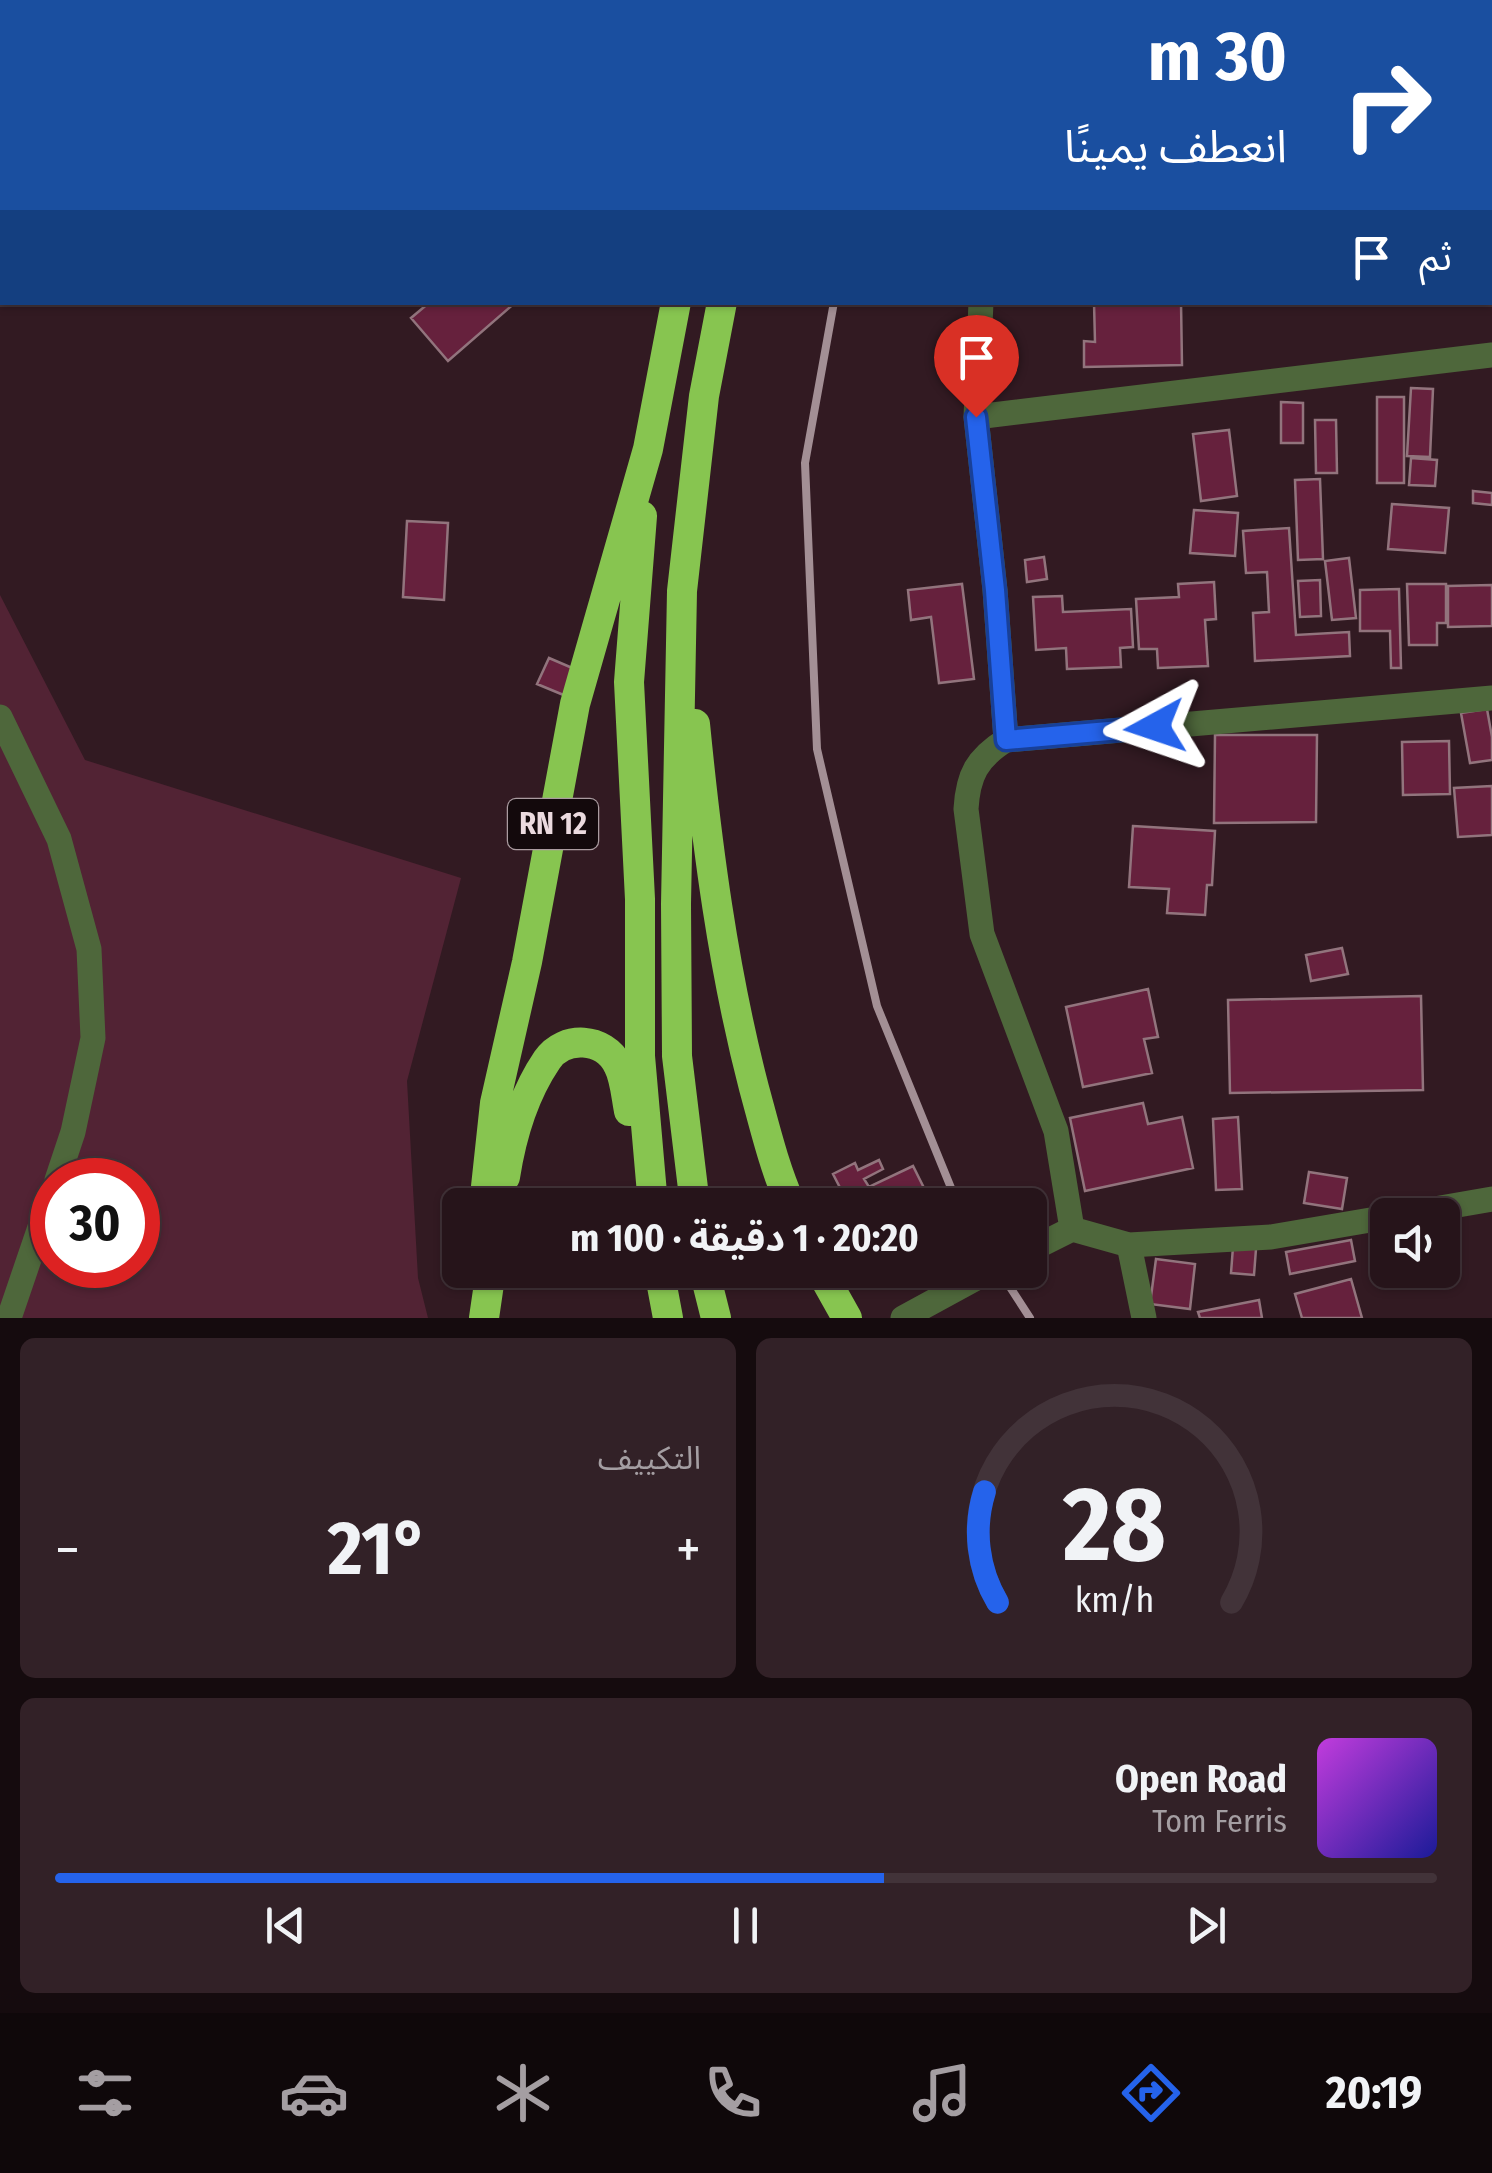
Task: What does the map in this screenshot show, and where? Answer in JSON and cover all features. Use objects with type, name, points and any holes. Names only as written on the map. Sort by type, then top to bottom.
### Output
[{"type":"highway","name":"RN 12","points":[[486,1188],[495,1103],[576,704],[648,448],[675,305]]},
{"type":"highway","points":[[694,1188],[677,1056],[682,591],[704,396],[721,305]]},
{"type":"highway","points":[[648,448],[629,682],[640,899],[640,1056],[649,1188]]},
{"type":"highway","points":[[682,591],[704,810],[737,1022],[783,1188]]},
{"type":"highway","points":[[503,1188],[509,1146],[526,1100],[548,1058],[562,1046],[581,1042],[608,1051],[619,1066],[646,1188]]},
{"type":"highway","points":[[482,1288],[484,1318]]},
{"type":"highway","points":[[484,1318],[488,1288]]},
{"type":"highway","points":[[662,1288],[668,1318]]},
{"type":"highway","points":[[708,1288],[716,1318]]},
{"type":"highway","points":[[830,1288],[847,1318]]},
{"type":"street","points":[[981,305],[976,417],[1006,740]]},
{"type":"street","points":[[976,417],[1492,356]]},
{"type":"street","points":[[1072,1229],[1056,1130],[982,934],[966,810],[967,793],[978,764],[1006,740],[1492,698]]},
{"type":"street","points":[[0,718],[58,840],[89,948],[93,1038],[74,1132],[65,1158]]},
{"type":"street","points":[[1460,1205],[1492,1199]]},
{"type":"street","points":[[1047,1242],[1072,1229],[1129,1244],[1272,1237],[1370,1220]]},
{"type":"street","points":[[1129,1244],[1144,1318]]},
{"type":"street","points":[[9,1318],[30,1256]]},
{"type":"street","points":[[903,1318],[958,1288]]},
{"type":"shaded area","points":[[0,595],[85,760],[461,878],[407,1081],[418,1278],[428,1318],[0,1318]]},
{"type":"building","points":[[426,305],[513,305],[448,361],[411,318]]},
{"type":"building","points":[[1094,305],[1181,305],[1182,365],[1084,367],[1084,341],[1095,342]]},
{"type":"building","points":[[1411,388],[1433,389],[1430,457],[1407,456]]},
{"type":"building","points":[[1377,397],[1404,397],[1404,483],[1377,483]]},
{"type":"building","points":[[1281,402],[1303,403],[1303,443],[1281,443]]},
{"type":"building","points":[[1315,420],[1336,420],[1337,473],[1316,473]]},
{"type":"building","points":[[1229,430],[1237,496],[1201,501],[1193,434]]},
{"type":"building","points":[[1411,458],[1437,460],[1435,486],[1409,485]]},
{"type":"building","points":[[1320,479],[1323,559],[1298,560],[1295,480]]},
{"type":"building","points":[[1473,491],[1492,493],[1492,505],[1473,503]]},
{"type":"building","points":[[1392,504],[1449,508],[1445,553],[1388,549]]},
{"type":"building","points":[[1194,510],[1238,513],[1235,556],[1190,553]]},
{"type":"building","points":[[407,521],[448,523],[444,600],[403,597]]},
{"type":"building","points":[[1289,528],[1296,635],[1349,632],[1350,656],[1255,661],[1253,613],[1269,612],[1267,572],[1246,573],[1243,531]]},
{"type":"building","points":[[1044,557],[1047,579],[1027,582],[1025,560]]},
{"type":"building","points":[[1349,558],[1356,618],[1332,620],[1325,561]]},
{"type":"building","points":[[1320,580],[1321,616],[1300,617],[1298,581]]},
{"type":"building","points":[[1214,582],[1216,619],[1205,620],[1208,666],[1158,668],[1157,649],[1139,649],[1136,599],[1179,597],[1178,584]]},
{"type":"building","points":[[962,584],[974,679],[939,683],[931,617],[911,620],[908,590]]},
{"type":"building","points":[[1407,584],[1446,584],[1446,623],[1437,623],[1437,645],[1409,645]]},
{"type":"building","points":[[1492,585],[1492,626],[1448,627],[1448,586]]},
{"type":"building","points":[[1399,589],[1401,668],[1391,668],[1390,631],[1360,631],[1360,590]]},
{"type":"building","points":[[1062,596],[1063,612],[1131,609],[1133,647],[1120,648],[1121,667],[1067,669],[1066,648],[1036,650],[1033,597]]},
{"type":"building","points":[[549,658],[577,670],[566,696],[537,684]]},
{"type":"building","points":[[1487,709],[1492,760],[1470,763],[1461,713]]},
{"type":"building","points":[[1215,735],[1317,735],[1316,822],[1214,823]]},
{"type":"building","points":[[1449,741],[1450,794],[1403,795],[1402,742]]},
{"type":"building","points":[[1492,786],[1492,835],[1458,837],[1454,788]]},
{"type":"building","points":[[1133,826],[1215,831],[1212,885],[1207,885],[1205,915],[1167,913],[1169,889],[1129,887]]},
{"type":"building","points":[[1342,948],[1348,974],[1311,981],[1306,955]]},
{"type":"building","points":[[1148,989],[1158,1037],[1144,1039],[1152,1073],[1083,1087],[1066,1007]]},
{"type":"building","points":[[1421,996],[1423,1090],[1230,1093],[1228,1000]]},
{"type":"building","points":[[1143,1103],[1148,1124],[1182,1117],[1193,1168],[1085,1191],[1070,1118]]},
{"type":"building","points":[[1238,1117],[1242,1189],[1216,1190],[1213,1119]]},
{"type":"building","points":[[879,1160],[883,1169],[864,1179],[869,1187],[913,1166],[924,1188],[840,1188],[833,1174],[855,1163],[858,1170]]},
{"type":"building","points":[[1309,1172],[1347,1178],[1342,1209],[1304,1203]]},
{"type":"building","points":[[1351,1240],[1355,1261],[1290,1274],[1286,1252]]},
{"type":"building","points":[[1233,1247],[1256,1249],[1254,1275],[1231,1273]]},
{"type":"building","points":[[1156,1259],[1195,1264],[1190,1309],[1150,1304]]},
{"type":"building","points":[[1351,1279],[1362,1318],[1302,1318],[1295,1294]]},
{"type":"building","points":[[1259,1300],[1262,1318],[1200,1318],[1198,1312]]},
{"type":"railway","points":[[833,305],[805,463],[817,749],[877,1006],[951,1188]]},
{"type":"railway","points":[[1011,1288],[1030,1318]]},
{"type":"route","points":[[976,417],[1006,740],[1155,727]]}]
